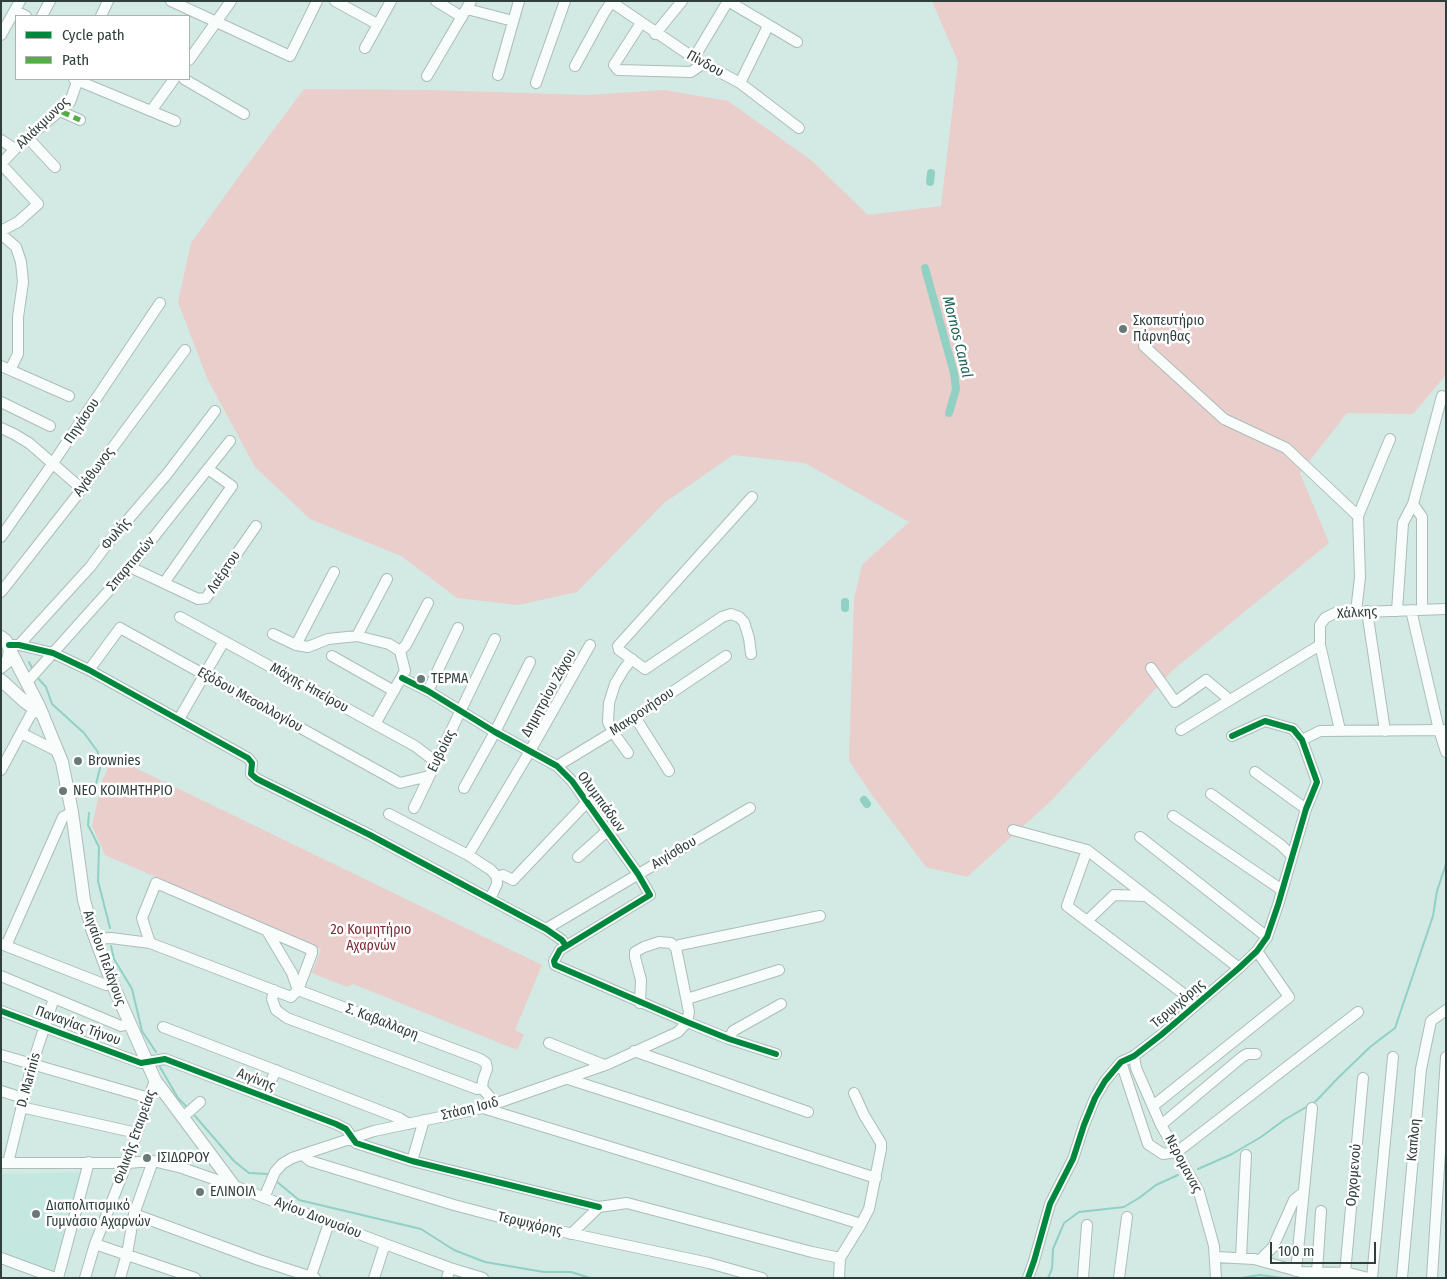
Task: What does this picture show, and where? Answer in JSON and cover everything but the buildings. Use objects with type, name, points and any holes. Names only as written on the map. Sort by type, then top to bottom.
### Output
[{"type":"main road","points":[[1,668],[8,662],[10,644]]},
{"type":"main road","name":"Αιγαίου Πελάγους","points":[[10,644],[62,762],[72,812],[84,900],[112,984],[155,1080],[234,1186]]},
{"type":"main road","points":[[1,680],[39,712]]},
{"type":"street","points":[[1,35],[20,1]]},
{"type":"street","points":[[43,15],[50,1]]},
{"type":"street","points":[[101,15],[108,1]]},
{"type":"street","points":[[190,59],[231,1]]},
{"type":"street","points":[[179,3],[290,56],[318,1]]},
{"type":"street","points":[[335,1],[377,24]]},
{"type":"street","points":[[365,48],[390,1]]},
{"type":"street","points":[[436,1],[513,21]]},
{"type":"street","points":[[498,75],[519,1]]},
{"type":"street","points":[[536,83],[565,1]]},
{"type":"street","points":[[655,34],[682,1]]},
{"type":"street","points":[[694,58],[728,1],[796,42]]},
{"type":"street","points":[[575,66],[611,2]]},
{"type":"street","name":"Πίνδου","points":[[611,2],[655,34],[740,83],[799,128]]},
{"type":"street","points":[[428,76],[467,9]]},
{"type":"street","points":[[15,11],[24,15]]},
{"type":"street","points":[[641,23],[614,65],[618,70],[691,72],[704,63]]},
{"type":"street","points":[[740,83],[768,26]]},
{"type":"street","name":"Αλιάκμωνος","points":[[1,164],[15,149],[70,102],[76,80]]},
{"type":"street","points":[[78,80],[175,121]]},
{"type":"street","points":[[151,111],[173,80]]},
{"type":"street","points":[[186,80],[244,114]]},
{"type":"street","points":[[60,111],[80,120]]},
{"type":"street","points":[[28,138],[55,167]]},
{"type":"street","points":[[1,140],[15,149]]},
{"type":"street","points":[[1,164],[38,204],[18,222],[1,232],[16,247],[21,262],[23,282],[18,317],[18,354],[6,368],[69,396]]},
{"type":"street","name":"Πηγάσου","points":[[1,537],[160,303]]},
{"type":"street","points":[[1144,346],[1224,419],[1286,448],[1358,516]]},
{"type":"street","name":"Αγάθωνος","points":[[1,592],[82,489],[185,350]]},
{"type":"street","points":[[1397,610],[1403,523],[1413,504],[1442,396]]},
{"type":"street","points":[[1,402],[50,426]]},
{"type":"street","name":"Φυλής","points":[[10,644],[91,566],[108,543],[167,474],[215,411]]},
{"type":"street","points":[[1,428],[29,443],[82,489]]},
{"type":"street","points":[[1356,612],[1360,577],[1358,516],[1390,439]]},
{"type":"street","name":"Σπαρτιατών","points":[[28,682],[130,567],[230,442]]},
{"type":"street","points":[[164,583],[232,486],[208,469]]},
{"type":"street","points":[[750,654],[749,638],[744,622],[739,617],[731,614],[722,617],[645,669],[619,650],[618,646],[752,497]]},
{"type":"street","points":[[1413,504],[1422,517],[1422,610]]},
{"type":"street","name":"Λαέρτου","points":[[130,567],[198,599],[206,598],[256,526]]},
{"type":"street","points":[[296,644],[334,572]]},
{"type":"street","points":[[357,636],[387,578]]},
{"type":"street","points":[[400,652],[428,604]]},
{"type":"street","name":"Χάλκης","points":[[1340,730],[1320,645],[1320,625],[1325,618],[1335,613],[1446,609]]},
{"type":"street","points":[[1411,610],[1446,752]]},
{"type":"street","points":[[1367,611],[1385,730]]},
{"type":"street","name":"Μάχης Ηπείρου","points":[[180,618],[415,746],[436,762]]},
{"type":"street","name":"Εξόδου Μεσολλογίου","points":[[88,670],[120,628],[400,783],[429,776]]},
{"type":"street","points":[[428,691],[458,628]]},
{"type":"street","points":[[273,634],[308,647],[328,639],[357,636],[389,644],[400,652],[405,671],[375,724]]},
{"type":"street","name":"Ευβοίας","points":[[414,808],[495,639]]},
{"type":"street","points":[[179,719],[224,641]]},
{"type":"street","points":[[10,644],[53,653],[88,670],[248,758],[252,763],[251,774],[257,778],[370,835],[546,929],[562,940],[566,946],[557,955],[554,961],[555,965],[640,1003],[729,1039],[776,1054]]},
{"type":"street","name":"Δημητρίου Ζάχου","points":[[468,855],[530,752],[590,645]]},
{"type":"street","points":[[1181,730],[1320,645]]},
{"type":"street","points":[[332,656],[394,691]]},
{"type":"street","name":"Μακρονήσου","points":[[557,766],[613,732],[726,656]]},
{"type":"street","points":[[628,753],[608,722],[609,703],[615,684],[632,660]]},
{"type":"street","points":[[464,788],[530,662]]},
{"type":"street","points":[[1151,668],[1175,702],[1206,680],[1230,700]]},
{"type":"street","name":"Ολυμπιάδων","points":[[402,678],[428,691],[495,732],[557,766],[572,781],[638,874],[650,895],[566,946]]},
{"type":"street","points":[[1,770],[21,733],[39,712]]},
{"type":"street","points":[[636,717],[669,771]]},
{"type":"street","points":[[1232,736],[1265,721],[1293,729],[1302,740],[1320,732],[1340,730],[1442,730]]},
{"type":"street","points":[[21,733],[52,749],[56,747]]},
{"type":"street","name":"Τερψιχόρης","points":[[1120,1062],[1134,1056],[1161,1035],[1239,968],[1267,937],[1306,809],[1317,782],[1302,740]]},
{"type":"street","points":[[1255,772],[1306,809]]},
{"type":"street","points":[[1211,794],[1281,845],[1292,856]]},
{"type":"street","points":[[497,876],[503,875],[514,880],[587,802]]},
{"type":"street","name":"Αιγίσθου","points":[[546,929],[750,808]]},
{"type":"street","points":[[72,812],[63,817],[4,945],[106,985],[112,984]]},
{"type":"street","points":[[389,814],[468,855],[491,870],[497,876],[497,884],[490,899]]},
{"type":"street","points":[[1173,816],[1282,890]]},
{"type":"street","points":[[1013,830],[1087,850],[1239,968]]},
{"type":"street","points":[[578,857],[607,831]]},
{"type":"street","points":[[1140,838],[1267,937]]},
{"type":"street","points":[[1087,850],[1067,906],[1197,1004]]},
{"type":"street","points":[[96,939],[110,938],[150,943],[291,997],[298,990],[312,953],[312,950],[156,883],[142,918],[150,943]]},
{"type":"street","points":[[1087,921],[1114,895],[1146,896]]},
{"type":"street","points":[[676,948],[680,944],[820,916]]},
{"type":"street","points":[[267,930],[292,973],[298,990]]},
{"type":"street","points":[[640,1003],[641,980],[635,957],[636,952],[659,942],[671,943],[676,948],[687,999],[689,1012],[687,1022]]},
{"type":"street","points":[[1153,1106],[1289,997],[1256,951]]},
{"type":"street","points":[[687,999],[779,970]]},
{"type":"street","points":[[1,976],[121,1026],[129,1024]]},
{"type":"street","points":[[274,990],[272,999],[276,1010],[287,1018],[476,1089],[482,1088],[489,1096],[486,1106],[861,1224]]},
{"type":"street","name":"Σ. Καβαλλαρη","points":[[298,990],[480,1059],[486,1063],[487,1069],[482,1088]]},
{"type":"street","name":"D. Marinis","points":[[5,1163],[32,1065],[54,998]]},
{"type":"street","points":[[729,1039],[733,1031],[781,1004]]},
{"type":"street","name":"Καπλοη","points":[[1402,1278],[1421,1069],[1432,1021],[1446,1010]]},
{"type":"street","name":"Παναγίας Τήνου","points":[[1,1011],[141,1063],[147,1062]]},
{"type":"street","points":[[1120,1062],[1148,1144],[1162,1154],[1177,1152],[1358,1012]]},
{"type":"street","name":"Στάση Ισιδ","points":[[264,1198],[275,1172],[282,1164],[292,1158],[374,1131],[486,1106],[568,1079],[678,1032],[687,1022]]},
{"type":"street","points":[[163,1027],[398,1118],[409,1124]]},
{"type":"street","points":[[549,1043],[604,1065]]},
{"type":"street","points":[[634,1051],[808,1112]]},
{"type":"street","points":[[1161,1125],[1242,1057],[1247,1054],[1256,1054]]},
{"type":"street","points":[[1,1055],[149,1098]]},
{"type":"street","name":"Νερομανας","points":[[1134,1056],[1136,1068],[1161,1125],[1202,1200],[1216,1257],[1216,1278]]},
{"type":"street","points":[[1216,1257],[1260,1260],[1296,1271],[1346,1273],[1370,1278],[1394,1057]]},
{"type":"street","points":[[1432,1278],[1446,1057]]},
{"type":"street","name":"Αιγίνης","points":[[147,1062],[165,1059],[336,1124],[346,1129],[356,1144],[412,1161],[600,1207]]},
{"type":"street","points":[[1028,1278],[1050,1204],[1073,1159],[1095,1098],[1120,1062]]},
{"type":"street","points":[[264,1097],[276,1070]]},
{"type":"street","name":"Ορχομενού","points":[[1346,1273],[1363,1078]]},
{"type":"street","points":[[568,1079],[876,1178]]},
{"type":"street","name":"Φιλικής Εταιρείας","points":[[85,1278],[95,1244],[127,1163],[155,1080]]},
{"type":"street","points":[[1,1091],[22,1103],[137,1133]]},
{"type":"street","points":[[839,1278],[840,1258],[868,1209],[876,1178],[881,1143],[854,1094]]},
{"type":"street","points":[[183,1118],[200,1102]]},
{"type":"street","points":[[1296,1271],[1312,1108]]},
{"type":"street","points":[[412,1161],[424,1120]]},
{"type":"street","name":"Τερψιχόρης","points":[[303,1155],[310,1161],[522,1224],[709,1262],[762,1278]]},
{"type":"street","points":[[1241,1258],[1246,1155]]},
{"type":"street","points":[[120,1278],[127,1254],[134,1214],[153,1161]]},
{"type":"street","name":"Αγίου Διονυσίου","points":[[5,1163],[127,1163],[153,1161],[182,1168],[234,1186],[385,1244],[449,1273],[484,1278]]},
{"type":"street","points":[[2,1261],[56,1278],[89,1162]]},
{"type":"street","points":[[1260,1260],[1273,1247],[1294,1200],[1304,1192]]},
{"type":"street","points":[[570,1234],[600,1207],[627,1203],[802,1250],[840,1258]]},
{"type":"street","points":[[1316,1272],[1321,1210]]},
{"type":"street","points":[[134,1214],[259,1260],[313,1277],[330,1223]]},
{"type":"street","points":[[1119,1278],[1127,1216]]},
{"type":"street","points":[[1083,1278],[1087,1225]]},
{"type":"street","points":[[95,1244],[195,1278]]},
{"type":"street","points":[[374,1278],[385,1244]]},
{"type":"shaded area","name":"Διαπολιτισμικό Γυμνάσιο Αχαρνών","points":[[84,1172],[53,1273],[1,1254],[1,1174]]},
{"type":"green space","points":[[932,1],[1446,1],[1446,375],[1413,414],[1347,413],[1300,473],[1329,543],[1173,670],[1051,801],[967,877],[926,867],[849,761],[854,599],[862,565],[909,522],[805,463],[733,455],[664,503],[577,592],[518,605],[457,598],[401,556],[310,519],[255,467],[207,378],[178,302],[191,243],[304,89],[430,90],[587,95],[664,90],[728,101],[811,160],[868,215],[941,206],[958,62]]},
{"type":"green space","name":"2ο Κοιμητήριο Αχαρνών","points":[[113,757],[542,965],[515,1030],[524,1035],[517,1050],[353,984],[347,987],[312,973],[321,949],[105,855],[92,826],[102,781]]},
{"type":"waterway","name":"Mornos Canal","points":[[930,182],[931,173]]},
{"type":"waterway","name":"Mornos Canal","points":[[925,268],[954,373],[956,389],[949,413]]},
{"type":"waterway","name":"Mornos Canal","points":[[845,602],[845,608]]},
{"type":"waterway","points":[[29,662],[33,670]]},
{"type":"waterway","points":[[36,676],[46,687],[52,704],[84,733],[98,752],[100,768],[93,796]]},
{"type":"waterway","name":"Mornos Canal","points":[[864,800],[867,804]]},
{"type":"waterway","points":[[89,813],[88,825],[99,847],[98,881],[110,928]]},
{"type":"waterway","points":[[1312,1104],[1370,1047],[1395,1028],[1433,916],[1437,891],[1446,864]]},
{"type":"waterway","points":[[111,946],[114,959],[132,989],[142,1031],[156,1052]]},
{"type":"waterway","points":[[160,1067],[178,1098],[186,1106]]},
{"type":"waterway","points":[[1198,1169],[1232,1154],[1308,1106]]},
{"type":"waterway","points":[[195,1116],[234,1161],[249,1173],[267,1174],[270,1177]]},
{"type":"waterway","points":[[1048,1278],[1052,1269],[1053,1249],[1064,1223],[1079,1212],[1124,1207],[1156,1185],[1178,1175]]},
{"type":"waterway","points":[[276,1181],[299,1200],[421,1229],[454,1250],[485,1262],[544,1272],[571,1272],[590,1278]]},
{"type":"waterway","points":[[1241,1278],[1260,1275],[1282,1278]]},
{"type":"marked path","points":[[60,111],[80,120]]},
{"type":"cycle path","points":[[9,645],[19,645],[53,653],[89,670],[248,758],[252,763],[251,774],[257,779],[370,835],[546,929],[562,940],[566,946]]},
{"type":"cycle path","points":[[402,678],[428,691],[495,732],[557,766],[572,781],[638,874],[650,895],[560,950],[554,961],[555,965],[729,1039],[776,1054]]},
{"type":"cycle path","points":[[1028,1278],[1050,1204],[1073,1159],[1095,1098],[1105,1081],[1121,1062],[1134,1056],[1161,1035],[1239,968],[1257,951],[1267,937],[1306,809],[1317,782],[1302,740],[1293,729],[1265,721],[1232,736]]},
{"type":"cycle path","points":[[1,1011],[141,1063],[165,1059],[336,1124],[346,1129],[356,1143],[412,1161],[599,1207]]},
{"type":"place","name":"Σκοπευτήριο Πάρνηθας","points":[[1123,329]]},
{"type":"place","name":"ΤΕΡΜΑ","points":[[421,679]]},
{"type":"place","name":"Brownies","points":[[78,761]]},
{"type":"place","name":"ΝΕΟ ΚΟΙΜΗΤΗΡΙΟ","points":[[63,791]]},
{"type":"place","name":"ΙΣΙΔΩΡΟΥ","points":[[147,1158]]},
{"type":"place","name":"ΕΛΙΝΟΙΛ","points":[[200,1192]]},
{"type":"place","name":"Διαπολιτισμικό Γυμνάσιο Αχαρνών","points":[[36,1214]]}]
